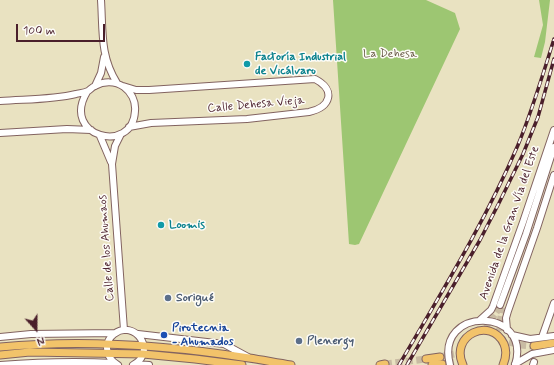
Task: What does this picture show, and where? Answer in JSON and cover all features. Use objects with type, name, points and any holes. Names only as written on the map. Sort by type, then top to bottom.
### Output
[{"type":"main road","points":[[457,364],[463,342],[474,332],[484,329],[505,336],[506,350],[504,362]]},
{"type":"main road","points":[[534,346],[554,343]]},
{"type":"main road","points":[[0,347],[31,344],[144,345],[250,358],[291,365]]},
{"type":"main road","points":[[454,354],[460,349]]},
{"type":"main road","points":[[0,355],[30,352],[143,354],[242,365]]},
{"type":"main road","points":[[504,362],[511,354]]},
{"type":"main road","points":[[426,359],[441,360],[432,365]]},
{"type":"street","points":[[94,86],[101,73],[104,55],[101,0]]},
{"type":"street","points":[[104,55],[109,71],[120,85]]},
{"type":"street","name":"Calle Dehesa Vieja","points":[[120,85],[136,90],[149,90],[315,79],[326,87],[328,95],[325,105],[318,110],[309,112],[247,119],[151,123],[129,127]]},
{"type":"street","points":[[109,82],[120,85],[128,90],[134,102],[135,115],[129,127],[121,134],[114,136],[100,136],[85,124],[81,112],[83,99],[87,92],[94,86],[109,82]]},
{"type":"street","points":[[0,101],[64,97],[87,92]]},
{"type":"street","points":[[0,133],[67,129],[91,130]]},
{"type":"street","name":"Avenida de la Gran Vía del Este","points":[[480,320],[491,310],[493,306],[554,130]]},
{"type":"street","name":"Calle de los Ahumaos","points":[[121,134],[115,146],[112,164],[124,330]]},
{"type":"street","name":"Calle de los Ahumaos","points":[[100,136],[112,164]]},
{"type":"street","name":"Avenida de la Gran Vía del Este","points":[[554,147],[502,305],[532,226],[554,157]]},
{"type":"street","points":[[505,336],[508,311],[538,228],[554,175]]},
{"type":"street","points":[[542,337],[554,303]]},
{"type":"street","points":[[457,364],[449,351],[454,335],[465,325],[480,320],[493,321],[517,349],[515,364]]},
{"type":"street","points":[[0,337],[31,334],[115,333],[124,330],[138,334],[224,344],[250,358]]},
{"type":"street","points":[[115,333],[110,338],[108,344],[108,354],[116,364]]},
{"type":"street","points":[[134,365],[140,360],[143,354],[144,345],[138,334]]},
{"type":"street","points":[[505,336],[525,339],[554,336]]},
{"type":"street","points":[[515,364],[532,354],[554,350]]},
{"type":"street","points":[[0,365],[30,362],[93,362],[116,364]]},
{"type":"street","points":[[134,365],[149,365]]},
{"type":"green space","name":"La Dehesa","points":[[333,0],[426,0],[455,13],[460,29],[359,244],[355,245],[349,244]]},
{"type":"green space","points":[[539,0],[550,0],[545,42],[541,58],[534,57],[543,25]]},
{"type":"tunnel","points":[[486,327],[497,312],[500,305]]},
{"type":"tunnel","points":[[499,331],[503,305]]},
{"type":"tunnel","points":[[509,342],[534,346]]},
{"type":"tunnel","points":[[440,357],[454,354]]},
{"type":"tunnel","points":[[385,364],[426,359]]},
{"type":"tunnel","points":[[442,364],[454,362]]},
{"type":"railway","points":[[399,365],[462,257],[505,174],[528,119],[554,39]]},
{"type":"railway","points":[[407,365],[480,240],[523,154],[538,117],[554,59]]},
{"type":"place","name":"Factoría Industrial de Vicálvaro","points":[[247,64]]},
{"type":"place","name":"Loomis","points":[[161,225]]},
{"type":"place","name":"Sorigué","points":[[168,298]]},
{"type":"place","name":"Pirotecnia - Ahumados","points":[[164,335]]},
{"type":"place","name":"Plenergy","points":[[299,341]]}]
